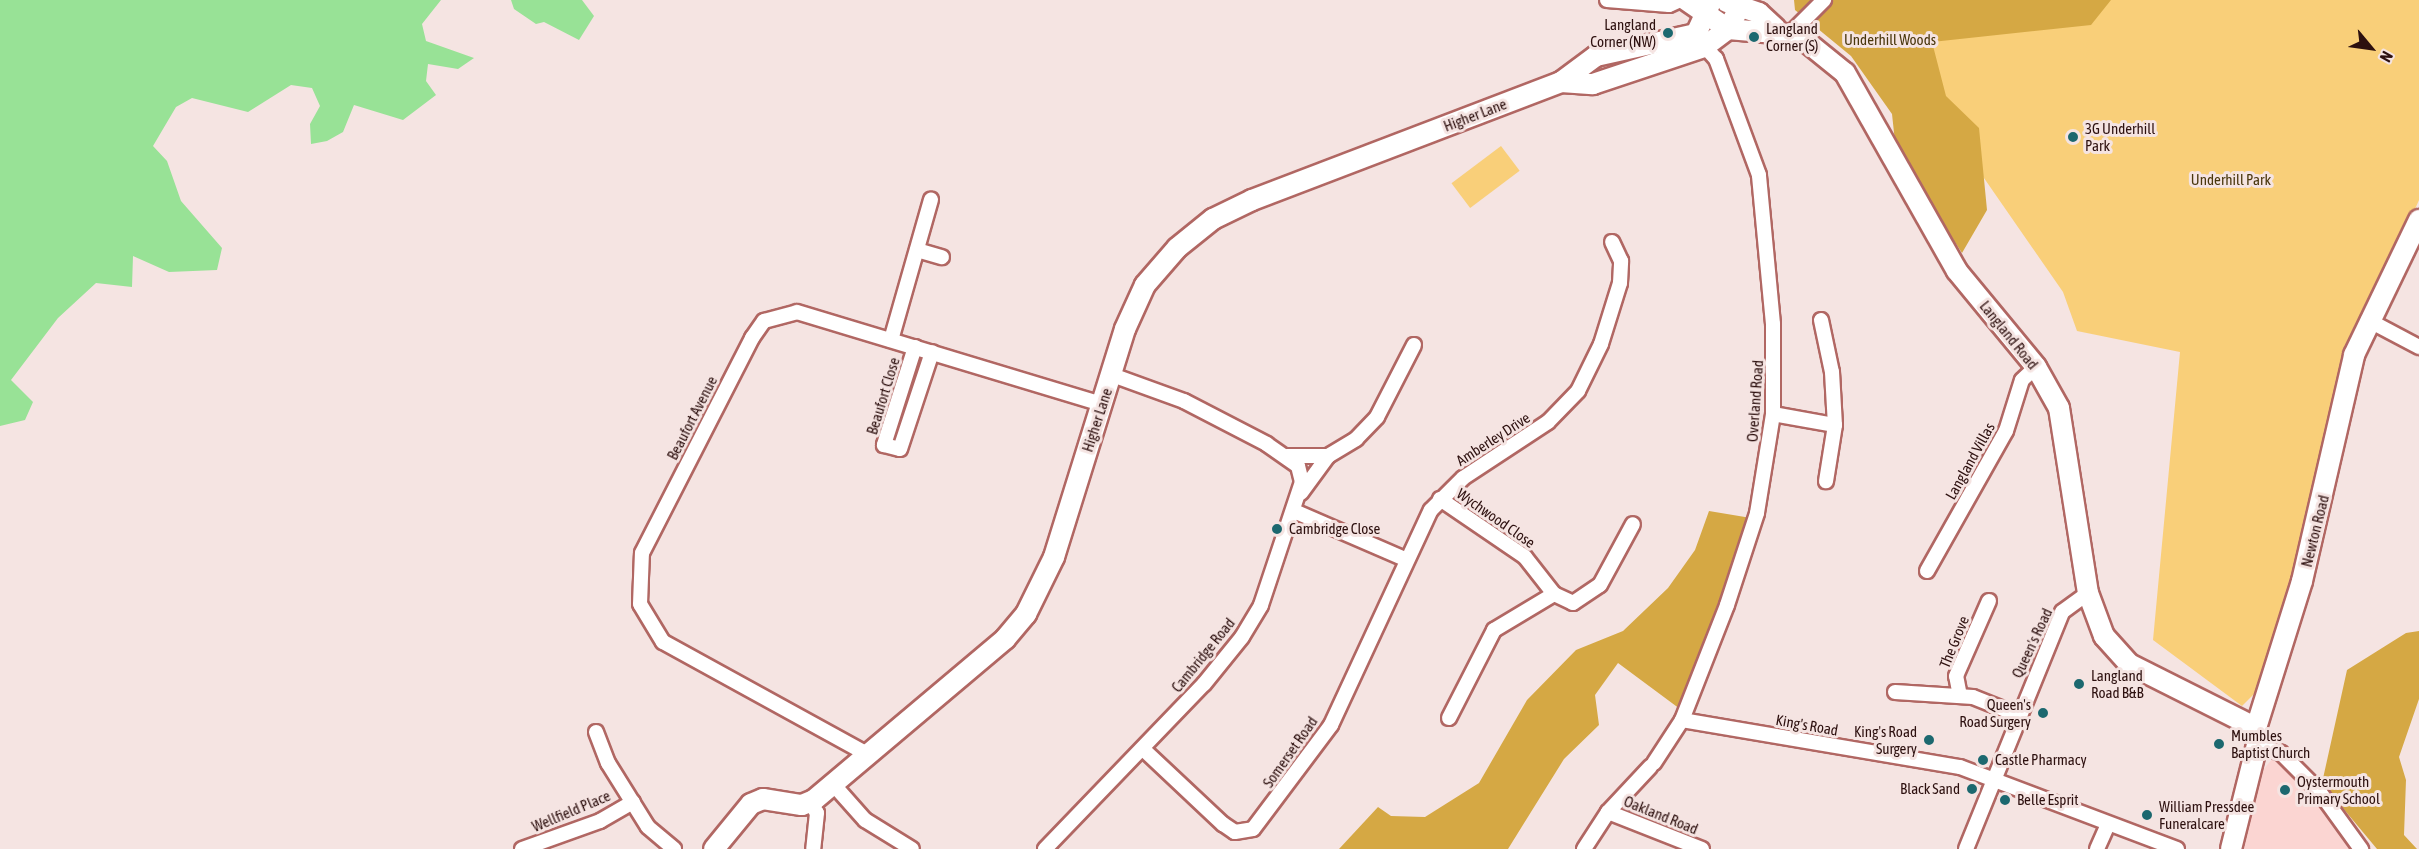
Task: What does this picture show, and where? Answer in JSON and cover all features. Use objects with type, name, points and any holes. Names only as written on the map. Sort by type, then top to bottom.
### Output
[{"type":"street","points":[[1607,0],[1668,5],[1680,0]]},
{"type":"street","points":[[1686,0],[1709,8],[1728,29]]},
{"type":"street","points":[[1784,31],[1824,0]]},
{"type":"street","name":"Langland Road","points":[[1731,3],[1820,48],[1845,73],[1957,271],[2036,367],[2059,408],[2088,593],[2104,636],[2129,664],[2256,736]]},
{"type":"street","name":"Higher Lane","points":[[810,803],[1005,639],[1026,614],[1054,557],[1102,404],[1145,285],[1213,219],[1561,82],[1596,56],[1700,40],[1728,29],[1731,3]]},
{"type":"street","points":[[1700,40],[1709,8]]},
{"type":"street","name":"Langland Road","points":[[1728,29],[1784,31]]},
{"type":"street","name":"Overland Road","points":[[1584,849],[1608,812],[1652,765],[1682,720],[1757,513],[1773,414],[1773,313],[1759,175],[1734,100],[1716,59],[1700,40]]},
{"type":"street","points":[[891,340],[931,200]]},
{"type":"street","name":"Newton Road","points":[[2231,849],[2256,736],[2302,581],[2354,356],[2368,320],[2419,220]]},
{"type":"street","name":"Amberley Drive","points":[[1440,499],[1534,434],[1578,391],[1601,344],[1620,283],[1621,261],[1612,243]]},
{"type":"street","points":[[917,250],[942,257]]},
{"type":"street","name":"Beaufort Avenue","points":[[867,754],[663,642],[640,604],[637,573],[653,529],[764,321],[797,312],[1102,404]]},
{"type":"street","points":[[2368,320],[2419,347]]},
{"type":"street","points":[[1821,321],[1832,372],[1835,425],[1826,482]]},
{"type":"street","points":[[1299,495],[1328,456],[1356,439],[1377,417],[1414,345]]},
{"type":"street","name":"Beaufort Close","points":[[915,347],[884,445],[900,449],[932,352]]},
{"type":"street","name":"Langland Villas","points":[[1927,571],[2006,431],[2022,380],[2036,367]]},
{"type":"street","points":[[1112,375],[1184,401],[1287,456],[1328,456]]},
{"type":"street","points":[[1773,414],[1835,425]]},
{"type":"street","name":"Cambridge Road","points":[[1045,849],[1143,749],[1242,637],[1261,605],[1299,495],[1298,466],[1287,456]]},
{"type":"street","name":"Somerset Road","points":[[1143,749],[1223,824],[1235,832],[1253,829],[1331,724],[1407,560],[1440,499]]},
{"type":"street","name":"Wychwood Close","points":[[1440,499],[1525,557],[1554,594]]},
{"type":"street","points":[[1294,511],[1407,560]]},
{"type":"street","points":[[1449,718],[1494,630],[1554,594],[1574,603],[1600,585],[1633,544],[1634,524]]},
{"type":"street","name":"Queen's Road","points":[[1966,849],[2018,715],[2062,612],[2088,593]]},
{"type":"street","name":"The Grove","points":[[1960,696],[1956,676],[1989,601]]},
{"type":"street","points":[[1895,692],[1960,696],[2018,715]]},
{"type":"street","name":"King's Road","points":[[1682,720],[1960,767],[2177,849]]},
{"type":"street","name":"Wellfield Place","points":[[596,732],[648,827],[674,849]]},
{"type":"street","points":[[2256,736],[2281,753],[2319,791],[2361,849]]},
{"type":"street","points":[[833,784],[865,820],[912,849]]},
{"type":"street","points":[[714,849],[751,804],[763,799],[810,803],[818,813],[813,849]]},
{"type":"street","name":"Wellfield Place","points":[[522,849],[600,821],[633,802]]},
{"type":"street","name":"Oakland Road","points":[[1608,812],[1702,849]]},
{"type":"street","points":[[2097,849],[2108,824]]},
{"type":"shaded area","points":[[0,0],[441,0],[422,24],[426,41],[474,58],[458,69],[428,64],[426,81],[436,95],[403,120],[354,105],[343,132],[327,141],[311,144],[310,124],[320,106],[312,88],[291,85],[248,112],[192,98],[176,107],[153,146],[167,161],[181,201],[222,248],[217,270],[169,272],[133,256],[132,287],[96,283],[58,318],[11,380],[33,402],[25,420],[0,426]]},
{"type":"shaded area","points":[[511,0],[582,0],[594,16],[579,40],[544,22],[536,24],[514,9]]},
{"type":"shaded area","name":"Oystermouth Primary School","points":[[2273,758],[2331,810],[2358,849],[2240,849],[2263,770]]},
{"type":"green space","name":"Underhill Woods","points":[[1794,0],[2111,0],[2091,25],[1932,42],[1946,96],[1979,128],[1987,210],[1962,253],[1896,151],[1892,114],[1851,56],[1795,10]]},
{"type":"green space","name":"Underhill Park","points":[[1942,0],[2419,0],[2419,200],[2390,267],[2261,687],[2242,706],[2153,640],[2180,352],[2077,331],[2063,292],[1950,129],[1915,11]]},
{"type":"green space","points":[[1501,146],[1520,171],[1470,208],[1451,183]]},
{"type":"green space","points":[[1709,511],[1751,518],[1680,709],[1618,663],[1595,695],[1599,725],[1564,759],[1508,849],[1339,849],[1378,807],[1391,816],[1425,817],[1479,783],[1527,700],[1576,650],[1623,631],[1668,588],[1695,550]]},
{"type":"green space","points":[[2419,631],[2419,699],[2399,757],[2406,780],[2404,835],[2417,849],[2377,849],[2322,783],[2347,670],[2406,633]]},
{"type":"place","name":"Langland Corner (NW)","points":[[1668,33]]},
{"type":"place","name":"Langland Corner (S)","points":[[1754,37]]},
{"type":"place","name":"3G Underhill Park","points":[[2073,137]]},
{"type":"place","name":"Cambridge Close","points":[[1277,529]]},
{"type":"place","name":"Langland Road B&B","points":[[2079,684]]},
{"type":"place","name":"Queen's Road Surgery","points":[[2043,713]]},
{"type":"place","name":"King's Road Surgery","points":[[1929,740]]},
{"type":"place","name":"Mumbles Baptist Church","points":[[2219,744]]},
{"type":"place","name":"Castle Pharmacy","points":[[1983,760]]},
{"type":"place","name":"Black Sand","points":[[1972,789]]},
{"type":"place","name":"Oystermouth Primary School","points":[[2285,790]]},
{"type":"place","name":"Belle Esprit","points":[[2005,800]]},
{"type":"place","name":"William Pressdee Funeralcare","points":[[2147,815]]}]
